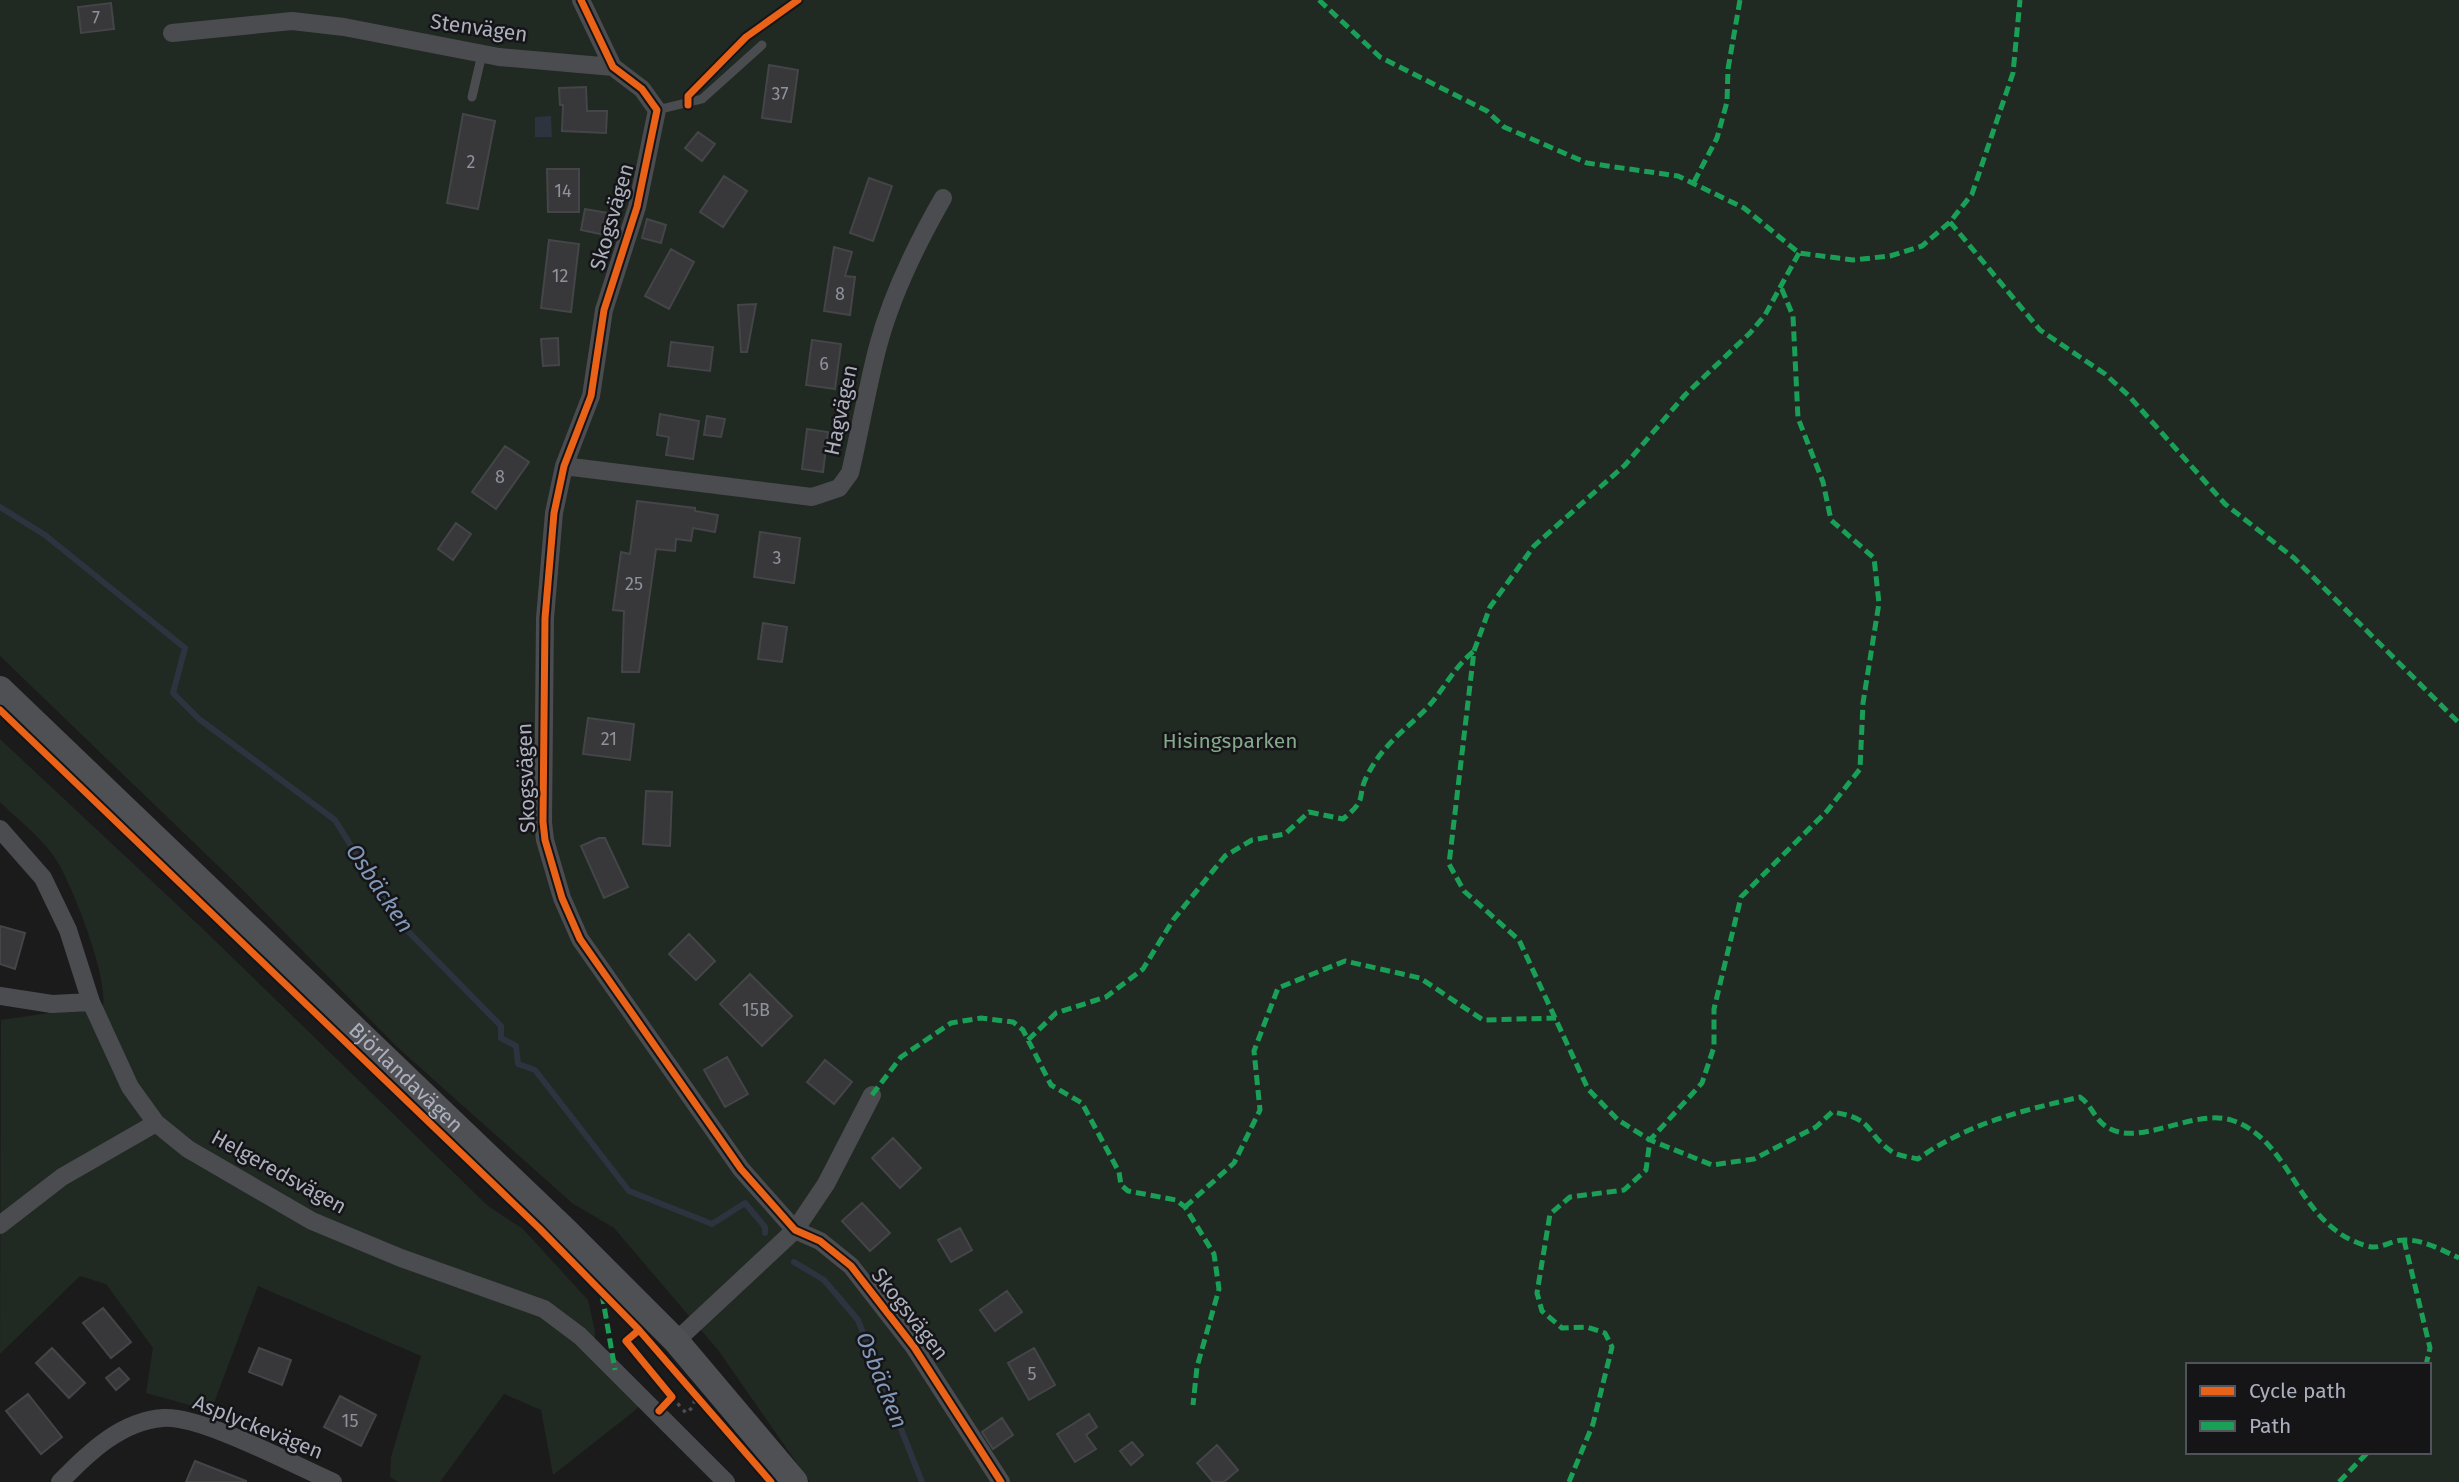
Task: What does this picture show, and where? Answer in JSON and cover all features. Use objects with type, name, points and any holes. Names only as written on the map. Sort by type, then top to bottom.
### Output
[{"type":"street","points":[[581,0],[613,67],[642,89],[657,110]]},
{"type":"street","name":"Stenvägen","points":[[172,33],[292,21],[344,27],[482,54],[613,67]]},
{"type":"street","name":"Skogsvägen","points":[[657,110],[637,207],[604,310],[591,396],[564,466],[554,513],[545,618],[541,742],[545,840],[570,923],[741,1169],[795,1230],[820,1241],[851,1266],[937,1378],[1001,1482]]},
{"type":"street","name":"Hagvägen","points":[[564,466],[812,497],[839,488],[850,473],[878,348],[889,313],[915,249],[943,198]]},
{"type":"street","name":"Björlandavägen","points":[[0,689],[499,1166],[676,1341],[795,1482]]},
{"type":"street","name":"Helgeredsvägen","points":[[0,829],[43,878],[68,930],[91,1002],[130,1087],[156,1123],[188,1149],[312,1221],[401,1258],[544,1309],[580,1336],[726,1482]]},
{"type":"street","points":[[0,996],[52,1004],[91,1002]]},
{"type":"street","points":[[676,1341],[795,1230],[825,1184],[872,1095]]},
{"type":"street","points":[[0,1225],[62,1177],[156,1123]]},
{"type":"street","name":"Asplyckevägen","points":[[61,1482],[81,1460],[118,1432],[161,1418],[183,1419],[207,1427],[333,1482]]},
{"type":"lane","points":[[657,110],[678,108],[702,99],[762,45]]},
{"type":"lane","points":[[472,97],[482,54]]},
{"type":"path","points":[[672,1397],[687,1413]]},
{"type":"green space","name":"Hisingsparken","points":[[0,0],[2459,0],[2459,1482],[810,1482],[718,1350],[614,1228],[572,1203],[396,1046],[241,888],[0,656]]},
{"type":"green space","points":[[0,739],[203,929],[488,1206],[523,1229],[588,1300],[595,1331],[594,1357],[643,1402],[633,1412],[553,1475],[541,1410],[504,1394],[440,1482],[398,1482],[390,1477],[391,1457],[421,1356],[258,1286],[211,1411],[146,1393],[153,1348],[106,1284],[80,1276],[0,1354],[1,1020],[103,1005],[103,992],[88,932],[57,861],[38,837],[0,802]]},
{"type":"shaded area","points":[[551,116],[552,137],[535,137],[535,117]]},
{"type":"building","points":[[111,3],[114,29],[81,33],[78,7]]},
{"type":"building","points":[[769,65],[798,70],[791,122],[762,118]]},
{"type":"building","points":[[586,87],[587,111],[607,111],[606,133],[562,131],[563,105],[560,105],[559,88]]},
{"type":"building","points":[[463,114],[495,121],[478,209],[447,203]]},
{"type":"building","points":[[698,132],[715,144],[702,161],[685,148]]},
{"type":"building","points":[[547,169],[579,169],[579,212],[548,212]]},
{"type":"building","points":[[724,176],[747,191],[723,227],[700,212]]},
{"type":"building","points":[[869,178],[892,186],[873,241],[850,233]]},
{"type":"building","points":[[585,209],[614,214],[610,236],[581,230]]},
{"type":"building","points":[[647,219],[666,225],[661,243],[642,238]]},
{"type":"building","points":[[549,240],[579,244],[571,312],[541,308]]},
{"type":"building","points":[[834,247],[852,252],[845,276],[855,277],[850,315],[824,311]]},
{"type":"building","points":[[671,249],[694,262],[669,309],[645,296]]},
{"type":"building","points":[[756,304],[747,352],[741,352],[738,305]]},
{"type":"building","points":[[558,338],[559,365],[543,366],[541,339]]},
{"type":"building","points":[[812,340],[841,344],[835,389],[806,385]]},
{"type":"building","points":[[671,342],[713,347],[710,371],[668,366]]},
{"type":"building","points":[[660,414],[699,421],[693,459],[666,455],[669,437],[657,435]]},
{"type":"building","points":[[707,416],[725,419],[721,437],[704,435]]},
{"type":"building","points":[[807,429],[828,432],[823,472],[802,469]]},
{"type":"building","points":[[505,446],[529,462],[496,509],[472,492]]},
{"type":"building","points":[[637,501],[695,508],[695,511],[718,515],[715,532],[693,528],[691,541],[676,539],[675,551],[656,549],[639,672],[622,672],[624,611],[613,610],[621,552],[630,554]]},
{"type":"building","points":[[456,523],[471,534],[453,560],[438,549]]},
{"type":"building","points":[[760,532],[800,538],[794,583],[754,577]]},
{"type":"building","points":[[763,623],[787,627],[782,662],[758,659]]},
{"type":"building","points":[[588,718],[634,724],[630,760],[583,754]]},
{"type":"building","points":[[646,791],[672,792],[670,846],[643,844]]},
{"type":"building","points":[[605,838],[628,887],[604,898],[581,846]]},
{"type":"building","points":[[0,926],[25,933],[15,969],[0,964]]},
{"type":"building","points":[[689,934],[715,961],[696,980],[669,954]]},
{"type":"building","points":[[750,974],[792,1016],[762,1046],[720,1004]]},
{"type":"building","points":[[727,1057],[748,1094],[725,1107],[704,1070]]},
{"type":"building","points":[[825,1060],[852,1082],[834,1104],[807,1082]]},
{"type":"building","points":[[893,1138],[921,1168],[900,1188],[872,1158]]},
{"type":"building","points":[[862,1203],[890,1233],[870,1251],[842,1221]]},
{"type":"building","points":[[960,1228],[972,1250],[951,1262],[938,1240]]},
{"type":"building","points":[[1007,1291],[1022,1312],[995,1331],[980,1310]]},
{"type":"building","points":[[103,1308],[131,1342],[111,1358],[83,1323]]},
{"type":"building","points":[[52,1348],[85,1383],[69,1398],[36,1363]]},
{"type":"building","points":[[259,1348],[291,1360],[282,1385],[249,1372]]},
{"type":"building","points":[[1034,1348],[1055,1385],[1029,1400],[1008,1363]]},
{"type":"building","points":[[119,1368],[129,1379],[116,1390],[106,1378]]},
{"type":"building","points":[[28,1394],[62,1437],[41,1454],[6,1411]]},
{"type":"building","points":[[340,1396],[376,1415],[361,1446],[324,1427]]},
{"type":"building","points":[[1089,1414],[1097,1427],[1086,1435],[1096,1449],[1075,1462],[1057,1434]]},
{"type":"building","points":[[1002,1418],[1013,1435],[993,1449],[982,1432]]},
{"type":"building","points":[[1132,1442],[1143,1455],[1131,1465],[1120,1451]]},
{"type":"building","points":[[1217,1445],[1238,1470],[1224,1482],[1213,1482],[1197,1463]]},
{"type":"building","points":[[195,1461],[246,1481],[246,1482],[186,1482]]},
{"type":"waterway","name":"Osbäcken","points":[[0,507],[45,535],[185,648],[173,693],[199,719],[335,820],[397,920],[501,1026],[501,1038],[516,1046],[518,1064],[535,1070],[629,1191],[712,1224],[745,1203],[765,1227],[765,1233]]},
{"type":"waterway","name":"Osbäcken","points":[[794,1262],[824,1280],[858,1320],[922,1482]]},
{"type":"marked path","points":[[1319,0],[1380,57],[1487,111],[1504,127],[1587,163],[1678,176],[1744,208],[1799,253],[1853,260],[1890,256],[1922,246],[1950,222],[1972,194],[2013,73],[2020,0]]},
{"type":"marked path","points":[[1694,182],[1717,138],[1727,102],[1728,69],[1740,0]]},
{"type":"marked path","points":[[1950,222],[2040,330],[2105,374],[2128,395],[2225,504],[2294,558],[2459,723]]},
{"type":"marked path","points":[[1799,253],[1765,315],[1750,333],[1685,395],[1625,465],[1534,546],[1490,607],[1474,651],[1449,864],[1464,891],[1519,940],[1588,1089],[1618,1120],[1650,1140],[1712,1165],[1754,1159],[1816,1127],[1832,1112],[1856,1118],[1894,1153],[1918,1159],[1976,1127],[2016,1113],[2080,1097],[2104,1125],[2117,1132],[2149,1131],[2201,1119],[2234,1121],[2265,1142],[2278,1156],[2311,1205],[2345,1237],[2372,1247],[2399,1240],[2417,1241],[2459,1258]]},
{"type":"marked path","points":[[1569,1482],[1593,1424],[1612,1347],[1605,1333],[1587,1327],[1562,1328],[1542,1311],[1537,1293],[1550,1214],[1570,1197],[1624,1190],[1646,1170],[1650,1140],[1702,1083],[1714,1047],[1714,1009],[1741,897],[1827,811],[1860,769],[1863,703],[1879,603],[1874,558],[1831,520],[1823,482],[1798,418],[1793,316],[1781,287]]},
{"type":"marked path","points":[[1028,1040],[1056,1013],[1106,997],[1143,969],[1173,920],[1225,856],[1252,840],[1285,834],[1309,812],[1343,819],[1359,801],[1364,782],[1380,755],[1426,709],[1474,651]]},
{"type":"marked path","points":[[1185,1207],[1234,1163],[1260,1110],[1254,1051],[1278,988],[1345,961],[1420,978],[1483,1020],[1556,1018]]},
{"type":"marked path","points":[[872,1095],[901,1057],[951,1023],[981,1018],[1013,1022],[1023,1030],[1051,1085],[1082,1103],[1119,1172],[1121,1185],[1128,1191],[1176,1200],[1185,1207],[1214,1254],[1219,1289],[1197,1367],[1193,1405]]},
{"type":"marked path","points":[[2404,1240],[2430,1348],[2426,1363]]},
{"type":"marked path","points":[[602,1294],[615,1370]]},
{"type":"marked path","points":[[2339,1482],[2366,1454]]},
{"type":"cycle path","points":[[581,0],[613,67],[642,89],[657,110],[637,207],[604,310],[591,396],[564,466],[554,513],[545,618],[545,840],[562,898],[580,939],[741,1169],[795,1230],[820,1241],[851,1266],[914,1347],[1001,1482]]},
{"type":"cycle path","points":[[688,105],[688,96],[746,37],[798,0]]},
{"type":"cycle path","points":[[0,710],[540,1229],[639,1330],[771,1482]]},
{"type":"cycle path","points":[[639,1330],[626,1341],[672,1397],[659,1411]]}]
